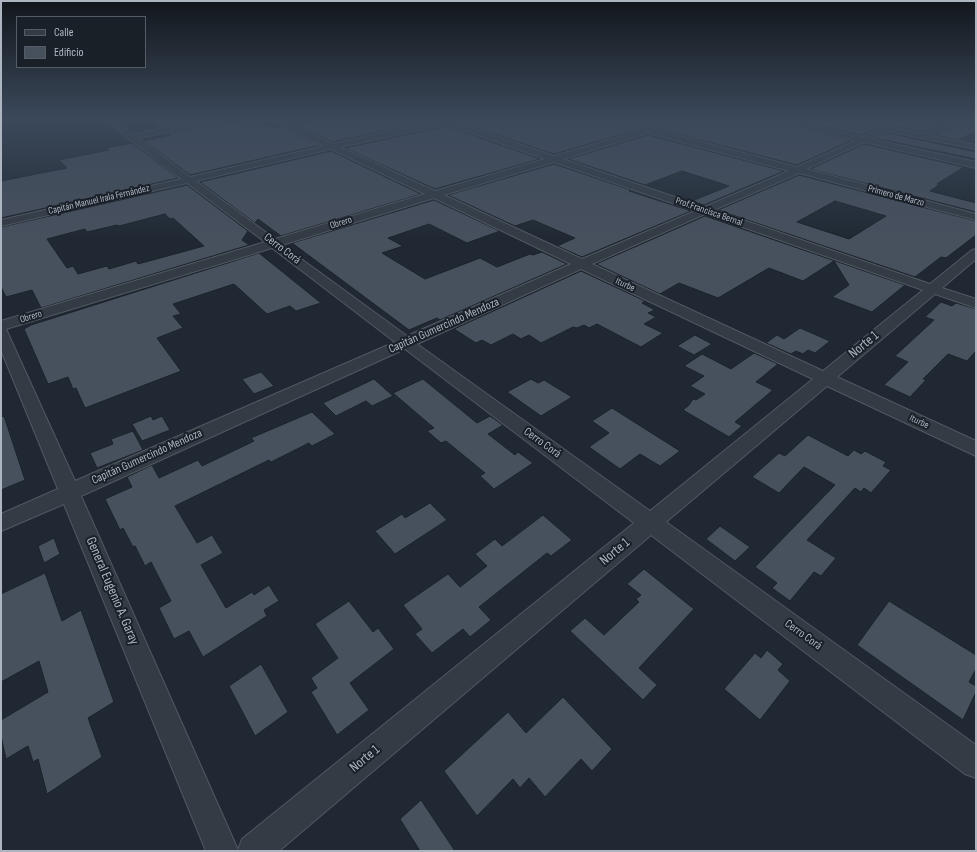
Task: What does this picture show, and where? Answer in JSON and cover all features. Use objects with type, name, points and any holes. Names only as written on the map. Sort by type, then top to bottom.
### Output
[{"type":"street","name":"Cerro Corá","points":[[162,160],[276,243],[406,343],[976,763]]},
{"type":"street","name":"Capitán Manuel Irala Fernández","points":[[1,224],[274,160]]},
{"type":"street","name":"Iturbe","points":[[359,160],[976,449]]},
{"type":"street","name":"Obrero","points":[[1,326],[549,160]]},
{"type":"street","name":"Prof.Francisca Bernal","points":[[554,160],[976,304]]},
{"type":"street","name":"Primero de Marzo","points":[[758,160],[976,217]]},
{"type":"street","name":"Capitán Gumercindo Mendoza","points":[[1,523],[820,160]]},
{"type":"street","points":[[952,160],[976,165]]},
{"type":"street","name":"Norte 1","points":[[254,851],[976,253]]},
{"type":"street","name":"General Eugenio A. Garay","points":[[1,332],[222,851]]},
{"type":"building","points":[[59,160],[154,160],[178,178],[1,218],[1,181],[67,168]]},
{"type":"building","points":[[169,160],[256,160],[190,175]]},
{"type":"building","points":[[294,160],[349,160],[421,194],[281,236],[258,219],[255,223],[200,182]]},
{"type":"building","points":[[371,160],[537,160],[435,189]]},
{"type":"building","points":[[570,160],[742,160],[784,171],[704,205],[692,201],[729,186],[682,171],[645,185]]},
{"type":"building","points":[[777,160],[809,160],[797,165]]},
{"type":"building","points":[[830,160],[933,160],[964,167],[937,184],[940,184],[930,191],[976,203],[976,212],[810,169]]},
{"type":"building","points":[[554,164],[631,190],[629,191],[691,211],[582,257],[557,246],[575,238],[533,220],[515,226],[448,195]]},
{"type":"building","points":[[799,175],[976,221],[976,235],[946,258],[941,257],[915,277],[718,210]],"holes":[[[835,201],[886,216],[849,239],[797,222]]]},
{"type":"building","points":[[187,185],[248,231],[242,240],[249,245],[41,308],[32,290],[6,297],[1,287],[1,227]],"holes":[[[165,214],[170,219],[173,218],[204,246],[138,264],[136,261],[109,269],[107,266],[78,274],[73,266],[67,268],[47,239],[85,229],[87,232],[117,225],[119,226]]]},
{"type":"building","points":[[434,200],[500,231],[467,243],[429,224],[388,238],[403,246],[382,253],[425,279],[480,258],[497,267],[530,254],[533,255],[542,252],[567,264],[440,320],[437,318],[409,330],[292,243]]},
{"type":"building","points":[[705,216],[905,285],[872,312],[832,297],[849,285],[834,261],[803,281],[769,268],[718,298],[679,283],[660,294],[596,264]]},
{"type":"building","points":[[259,253],[321,303],[296,311],[290,306],[267,314],[234,284],[173,304],[181,314],[173,316],[183,328],[157,338],[181,371],[85,408],[76,388],[73,389],[68,377],[48,384],[24,329],[31,325]]},
{"type":"building","points":[[581,271],[645,301],[642,303],[655,310],[648,313],[656,317],[644,324],[663,333],[641,347],[597,324],[589,328],[584,325],[577,328],[573,327],[541,343],[529,335],[521,339],[513,334],[491,345],[482,340],[476,343],[454,329]]},
{"type":"building","points":[[941,302],[952,306],[956,303],[976,309],[976,351],[967,361],[948,354],[923,379],[926,380],[910,397],[884,385],[908,362],[895,356],[934,320],[925,317]]},
{"type":"building","points":[[800,328],[830,341],[815,353],[808,350],[803,354],[796,351],[791,354],[766,343],[777,335],[784,339]]},
{"type":"building","points":[[695,335],[712,344],[694,355],[677,346]]},
{"type":"building","points":[[754,353],[778,364],[756,382],[773,390],[735,422],[742,426],[729,437],[683,410],[693,399],[696,400],[705,394],[690,386],[704,376],[684,366],[702,354],[731,369]]},
{"type":"building","points":[[261,372],[274,386],[254,394],[242,379]]},
{"type":"building","points":[[374,379],[393,396],[372,406],[366,401],[336,416],[323,403]]},
{"type":"building","points":[[423,379],[477,423],[490,416],[503,425],[488,434],[515,455],[518,452],[533,463],[494,489],[480,476],[485,473],[446,441],[441,443],[427,431],[434,428],[393,393]]},
{"type":"building","points":[[531,379],[538,383],[544,380],[572,397],[541,416],[507,392]]},
{"type":"building","points":[[612,408],[680,451],[660,466],[640,454],[620,469],[589,447],[609,433],[592,421]]},
{"type":"building","points":[[312,412],[335,434],[312,446],[309,443],[271,462],[269,460],[175,506],[197,543],[212,535],[223,553],[201,565],[226,608],[252,592],[254,595],[269,585],[279,601],[264,610],[267,616],[203,657],[189,631],[174,639],[159,608],[171,601],[151,562],[145,566],[135,546],[133,547],[123,528],[120,530],[105,499],[132,487],[127,477],[152,465],[159,478],[198,460],[202,466],[254,441],[251,438]]},
{"type":"building","points":[[4,416],[25,480],[1,490],[1,417]]},
{"type":"building","points":[[151,416],[153,420],[162,416],[170,430],[142,441],[132,424]]},
{"type":"building","points":[[133,431],[143,450],[97,468],[90,453],[113,444],[111,439]]},
{"type":"building","points":[[808,435],[848,456],[854,450],[861,454],[865,451],[886,462],[883,466],[891,470],[871,493],[864,488],[861,492],[855,488],[807,540],[836,558],[821,576],[814,572],[790,601],[772,588],[777,583],[755,567],[835,485],[804,467],[779,493],[752,477],[779,453],[785,456]]},
{"type":"building","points":[[430,503],[447,520],[395,554],[375,531],[402,514],[405,518]]},
{"type":"building","points":[[543,515],[572,540],[551,556],[547,553],[479,607],[491,620],[470,637],[463,629],[432,653],[415,634],[422,629],[403,605],[448,574],[460,587],[487,566],[475,554],[495,539],[502,546]]},
{"type":"building","points":[[720,526],[750,547],[735,561],[706,539]]},
{"type":"building","points":[[54,538],[60,554],[44,563],[38,546]]},
{"type":"building","points":[[644,569],[694,609],[639,668],[657,685],[643,700],[570,631],[585,618],[604,635],[639,602],[636,599],[641,595],[627,584]]},
{"type":"building","points":[[45,573],[62,621],[81,610],[114,702],[88,718],[102,757],[47,794],[38,759],[33,762],[28,746],[6,759],[1,736],[1,720],[48,692],[39,661],[1,682],[1,594]]},
{"type":"building","points":[[349,601],[373,632],[378,628],[394,649],[350,683],[369,710],[337,735],[311,692],[317,688],[311,678],[338,658],[315,624]]},
{"type":"building","points":[[889,601],[976,655],[976,669],[969,682],[976,686],[976,692],[963,720],[857,645]]},
{"type":"building","points":[[767,650],[783,664],[778,670],[790,681],[760,720],[724,689],[755,653],[761,658]]},
{"type":"building","points":[[261,664],[288,712],[255,736],[229,686]]},
{"type":"building","points":[[563,697],[612,749],[592,771],[581,759],[545,797],[529,778],[520,788],[513,779],[477,816],[444,771],[508,712],[526,733]]},
{"type":"building","points":[[421,800],[455,851],[420,851],[400,819]]}]
